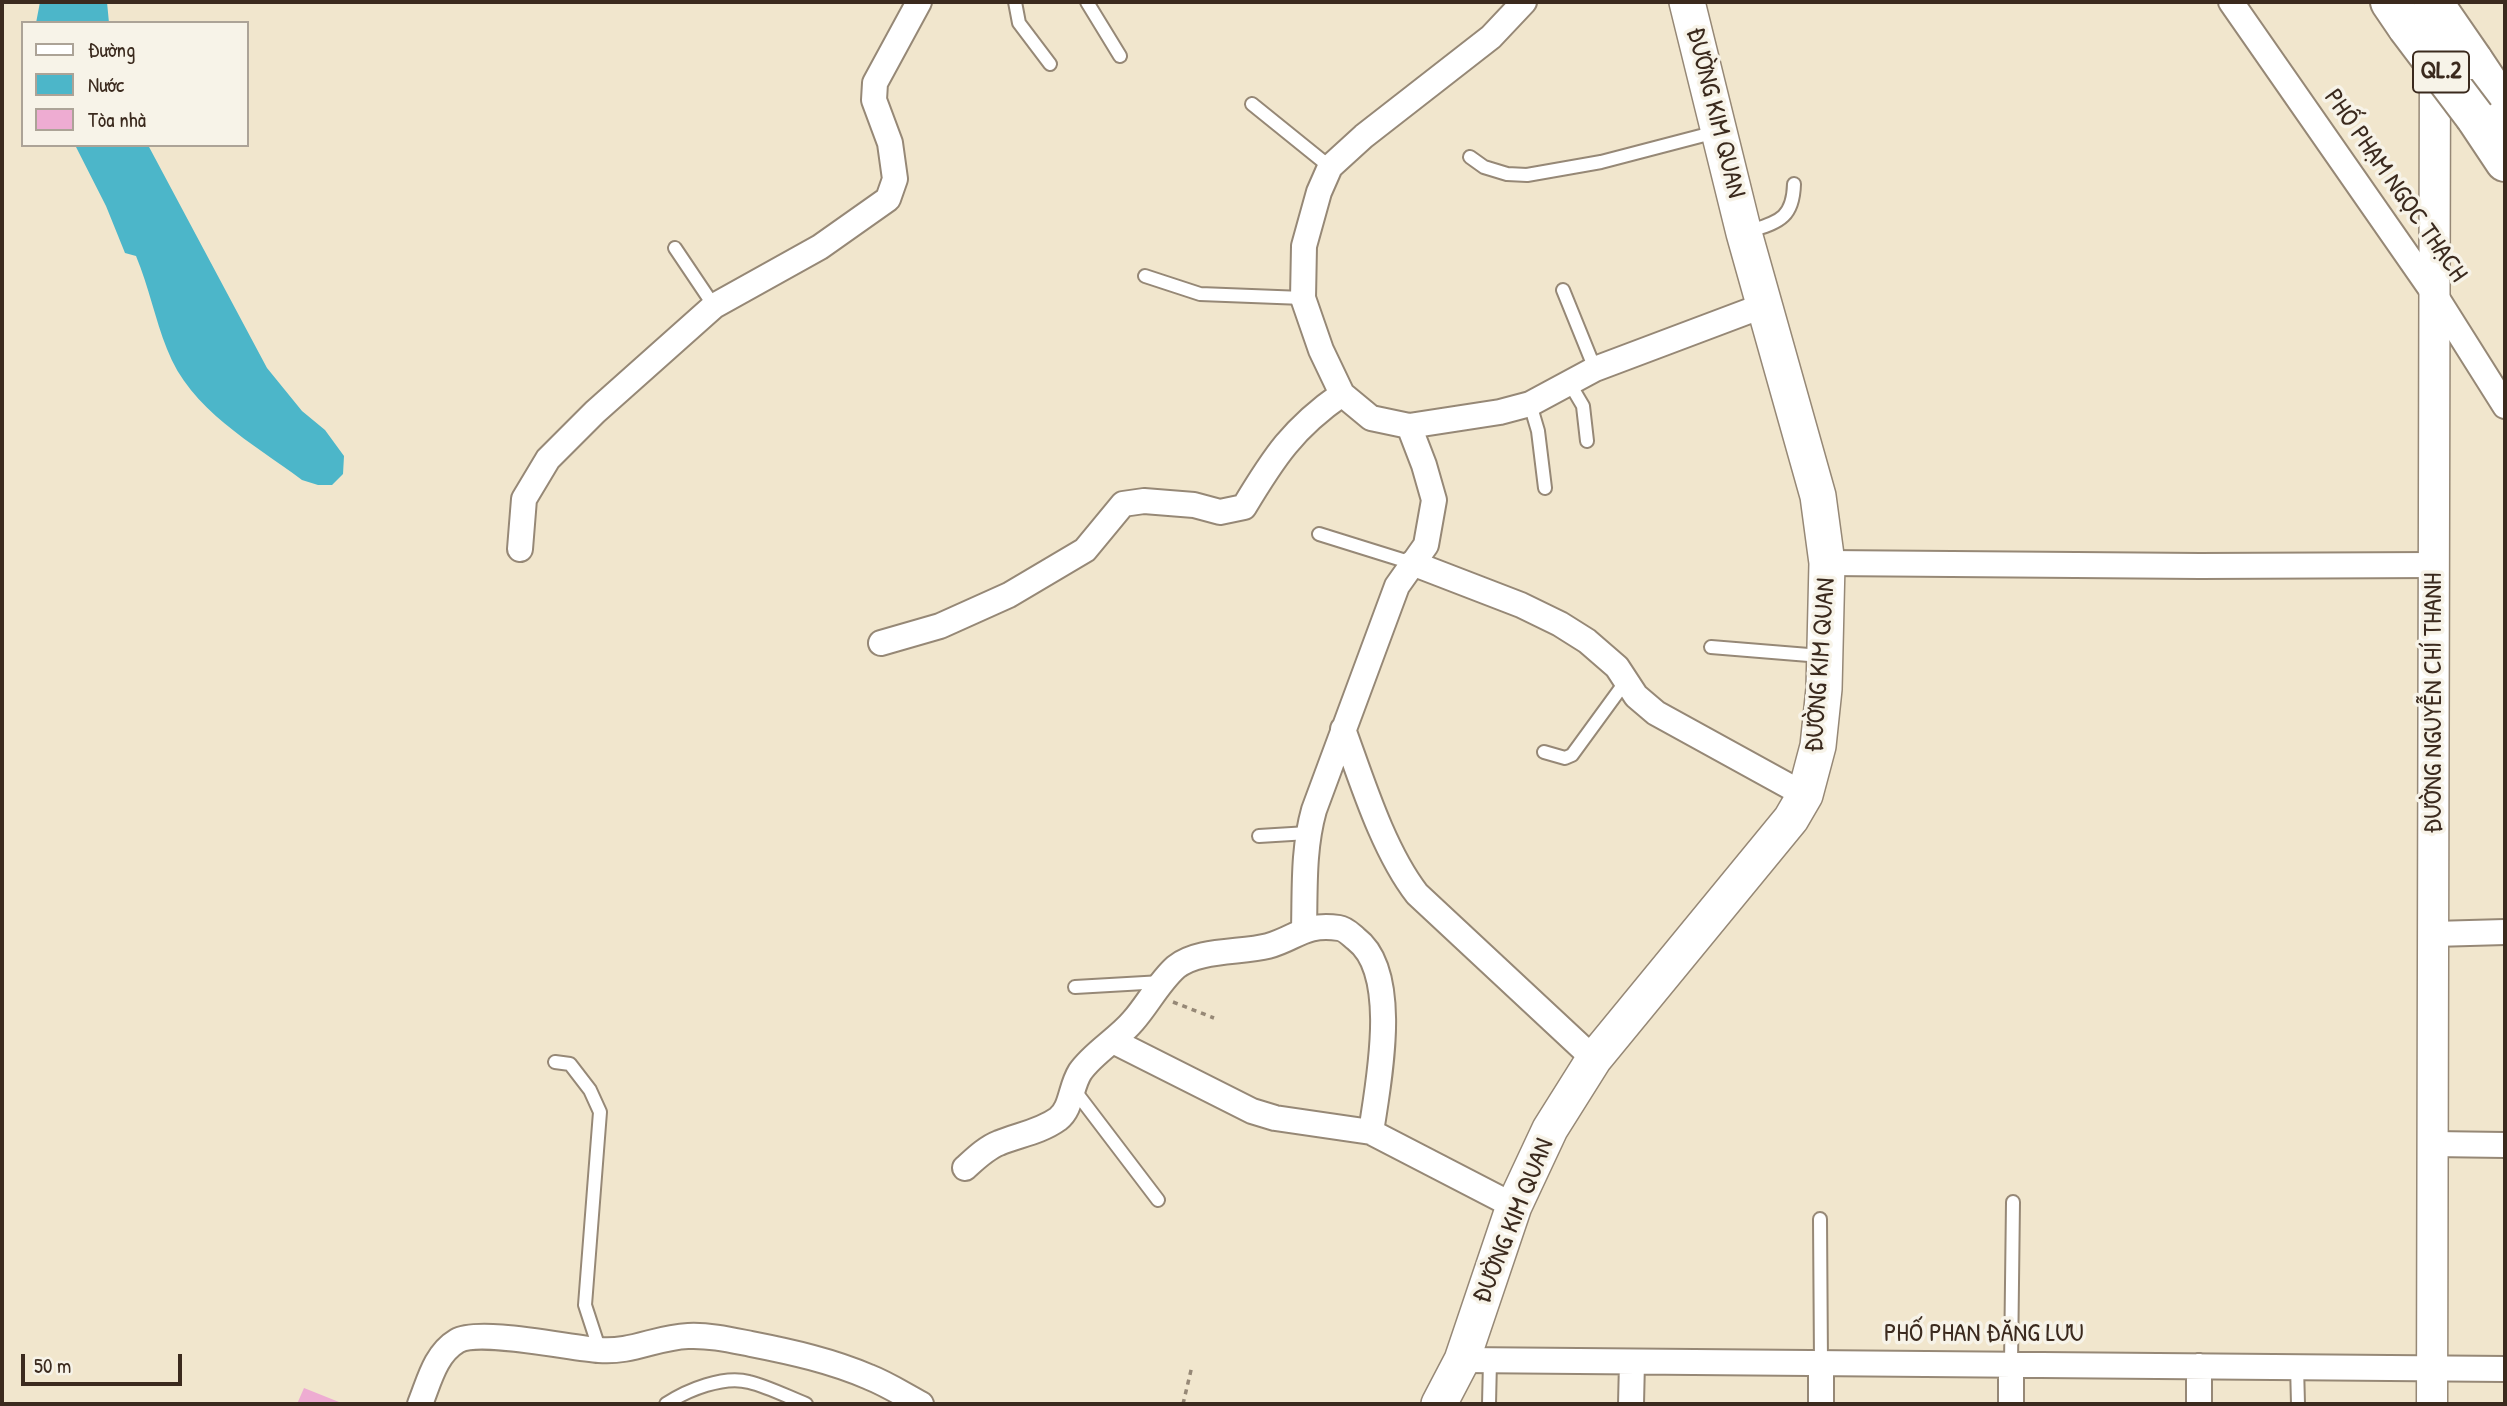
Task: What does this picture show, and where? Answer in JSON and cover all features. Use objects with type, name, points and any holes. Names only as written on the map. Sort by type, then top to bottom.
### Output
[{"type":"highway","name":"QL.2","points":[[2417,8],[2473,60],[2505,162]]},
{"type":"highway","name":"QL.2","points":[[2417,8],[2490,112]]},
{"type":"main road","name":"ĐƯỜNG KIM QUAN","points":[[1439,1404],[1476,1360],[1514,1206],[1550,1129],[1594,1059],[1791,819],[1805,795],[1818,746],[1824,689],[1827,563],[1818,496],[1744,233],[1688,2]]},
{"type":"street","points":[[520,549],[524,499],[548,458],[595,412],[714,306],[820,247],[888,200],[895,178],[890,143],[874,100],[875,83],[919,2]]},
{"type":"street","points":[[1524,2],[1491,37],[1364,136],[1329,167],[1304,246],[1303,298],[1321,350],[1342,394],[1371,418],[1409,426],[1500,412],[1530,404],[1595,369],[1765,305]]},
{"type":"street","name":"PHỐ PHẠM NGỌC THẠCH","points":[[2231,2],[2435,295],[2505,406]]},
{"type":"street","name":"ĐƯỜNG NGUYỄN CHÍ THANH","points":[[2417,8],[2433,122],[2435,295],[2431,1404]]},
{"type":"street","points":[[881,643],[940,626],[1009,595],[1085,550],[1123,504],[1144,501],[1194,505],[1220,512],[1244,507],[1266,470],[1290,438],[1314,414],[1342,394]]},
{"type":"street","points":[[1304,929],[1308,833],[1396,586],[1426,545],[1434,500],[1409,426]]},
{"type":"street","points":[[1827,563],[2435,565]]},
{"type":"street","points":[[1412,564],[1521,605],[1560,624],[1587,641],[1618,667],[1636,696],[1656,713],[1805,795]]},
{"type":"street","points":[[1343,729],[1368,797],[1407,881],[1417,894],[1594,1059]]},
{"type":"street","points":[[964,1168],[997,1143],[1029,1134],[1056,1120],[1067,1110],[1072,1087],[1081,1070],[1132,1023],[1177,967],[1193,957],[1272,945],[1304,929],[1343,929],[1367,947],[1377,972],[1384,1011],[1381,1059],[1371,1132]]},
{"type":"street","points":[[2434,933],[2505,932]]},
{"type":"street","points":[[1112,1041],[1252,1111],[1275,1118],[1371,1132],[1514,1206]]},
{"type":"street","points":[[2433,1144],[2505,1145]]},
{"type":"street","points":[[420,1404],[434,1368],[445,1349],[460,1339],[486,1337],[624,1351],[688,1336],[716,1337],[807,1355],[870,1377],[921,1404]]},
{"type":"street","name":"PHỐ PHAN ĐĂNG LƯU","points":[[1476,1360],[2505,1368]]},
{"type":"street","points":[[1631,1404],[1632,1362]]},
{"type":"street","points":[[1821,1363],[1821,1404]]},
{"type":"street","points":[[2011,1364],[2011,1404]]},
{"type":"street","points":[[2199,1366],[2199,1404]]},
{"type":"lane","points":[[1015,2],[1019,23],[1050,64]]},
{"type":"lane","points":[[1087,2],[1121,56]]},
{"type":"lane","points":[[1252,104],[1329,167]]},
{"type":"lane","points":[[1470,157],[1484,167],[1496,171],[1527,175],[1601,162],[1720,131]]},
{"type":"lane","points":[[1744,233],[1784,216],[1794,201],[1794,184]]},
{"type":"lane","points":[[674,248],[714,306]]},
{"type":"lane","points":[[1145,276],[1199,294],[1303,298]]},
{"type":"lane","points":[[1563,289],[1595,369]]},
{"type":"lane","points":[[1570,384],[1583,406],[1587,441]]},
{"type":"lane","points":[[1530,404],[1538,431],[1545,488]]},
{"type":"lane","points":[[1319,534],[1412,564]]},
{"type":"lane","points":[[1711,647],[1825,656]]},
{"type":"lane","points":[[1544,752],[1565,758],[1572,755],[1626,681]]},
{"type":"lane","points":[[1259,836],[1308,833]]},
{"type":"lane","points":[[1075,987],[1159,988]]},
{"type":"lane","points":[[555,1062],[570,1064],[590,1090],[600,1112],[585,1305],[600,1350]]},
{"type":"lane","points":[[1072,1087],[1158,1200]]},
{"type":"lane","points":[[2011,1364],[2013,1202]]},
{"type":"lane","points":[[1820,1219],[1821,1363]]},
{"type":"lane","points":[[1476,1360],[1489,1404]]},
{"type":"lane","points":[[2297,1366],[2298,1404]]},
{"type":"lane","points":[[666,1404],[680,1395],[725,1381],[747,1381],[806,1404]]},
{"type":"path","points":[[1159,988],[1214,1018]]},
{"type":"path","points":[[1182,1404],[1192,1366]]},
{"type":"water","points":[[40,2],[107,2],[109,21],[36,21]]},
{"type":"water","points":[[76,147],[149,147],[267,368],[302,411],[325,430],[344,456],[343,474],[332,485],[318,485],[302,480],[225,424],[191,390],[177,371],[167,349],[136,256],[125,253],[106,206]]},
{"type":"building","points":[[304,1388],[344,1404],[297,1404]]}]
